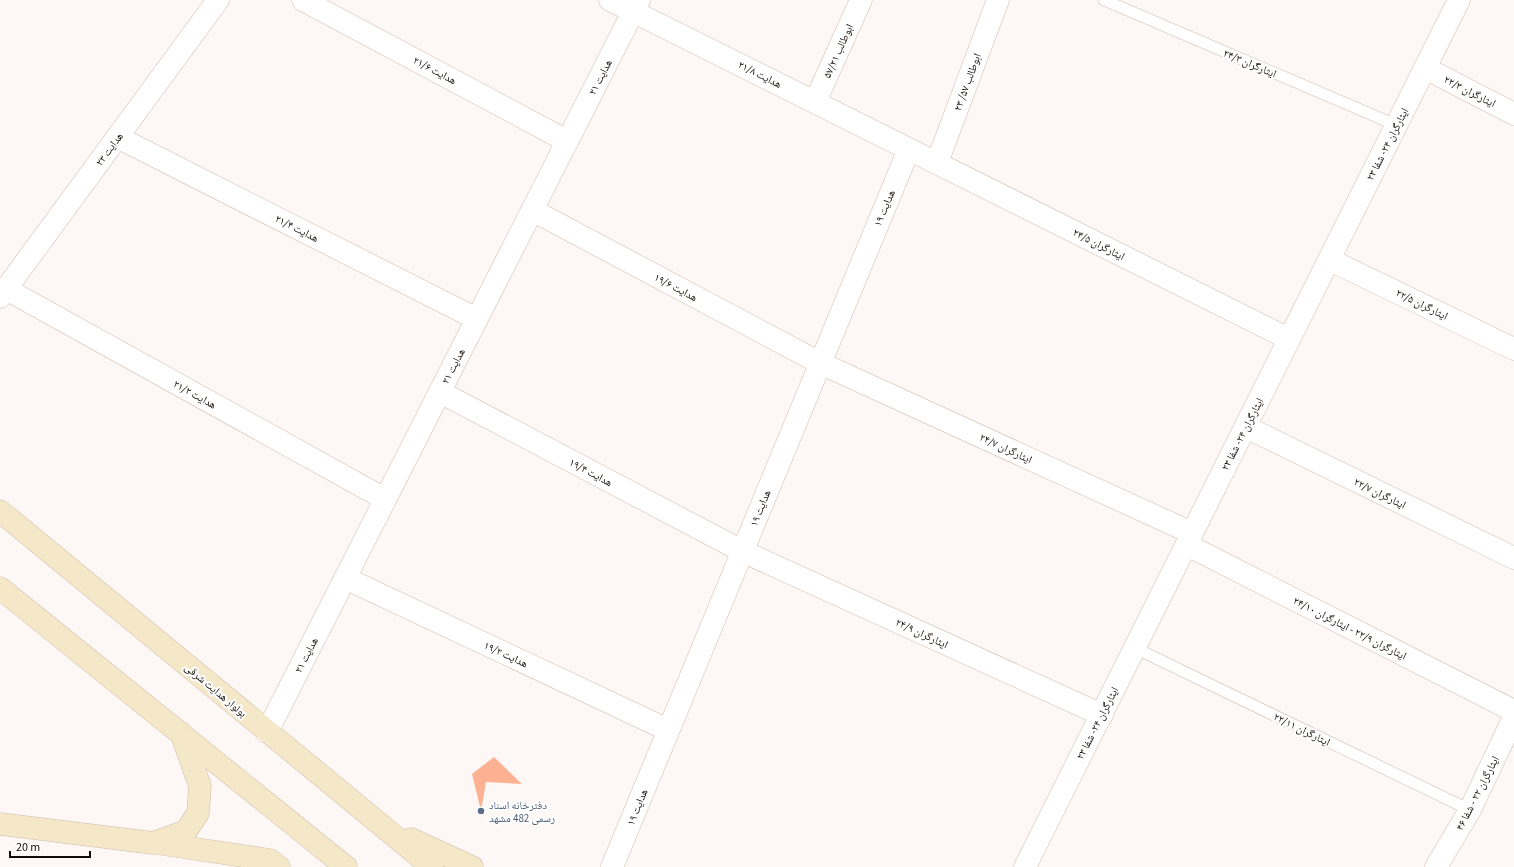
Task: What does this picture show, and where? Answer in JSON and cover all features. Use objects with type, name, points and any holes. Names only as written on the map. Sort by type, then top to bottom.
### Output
[{"type":"main road","name":"بولوار هدایت شرقی","points":[[0,511],[432,867]]},
{"type":"main road","points":[[0,588],[346,867]]},
{"type":"main road","points":[[153,842],[186,831],[198,813],[200,786],[181,734]]},
{"type":"main road","points":[[0,824],[153,842],[270,860],[279,867]]},
{"type":"main road","points":[[383,827],[472,867]]},
{"type":"street","name":"هدایت ۲۳","points":[[3,293],[218,0]]},
{"type":"street","name":"هدایت ۲۱/۶","points":[[303,0],[568,141]]},
{"type":"street","name":"هدایت ۲۱/۸","points":[[610,0],[637,6],[815,102],[909,149]]},
{"type":"street","name":"ابوطالب ۵۷/۲۱","points":[[815,102],[861,0]]},
{"type":"street","name":"ابوطالب ۵۷/ ۲۳","points":[[937,163],[998,0]]},
{"type":"street","name":"ایثارگران ۲۴- شفا ۲۳","points":[[1026,867],[1459,0]]},
{"type":"street","name":"هدایت ۲۱","points":[[267,732],[637,6]]},
{"type":"street","name":"ایثارگران ۲۲/۳","points":[[1425,68],[1514,114]]},
{"type":"street","name":"هدایت ۲۱/۴","points":[[117,137],[477,319]]},
{"type":"street","name":"ایثارگران ۲۴/۵","points":[[909,149],[1290,339]]},
{"type":"street","name":"هدایت ۱۹","points":[[612,867],[909,149]]},
{"type":"street","name":"هدایت ۱۹/۶","points":[[532,210],[820,364]]},
{"type":"street","name":"ایثارگران ۲۲/۵","points":[[1330,260],[1514,349]]},
{"type":"street","name":"هدایت ۲۱/۲","points":[[3,293],[385,499]]},
{"type":"street","name":"ایثارگران ۲۴/۷","points":[[820,364],[1189,539]]},
{"type":"street","name":"هدایت ۱۹/۴","points":[[440,392],[742,551]]},
{"type":"street","name":"ایثارگران ۲۲/۷","points":[[1246,427],[1514,558]]},
{"type":"street","name":"ایثارگران ۲۲/۹ - ایثارگران ۲۴/۱۰","points":[[1189,539],[1514,711]]},
{"type":"street","name":"ایثارگران ۲۴/۹","points":[[742,551],[1102,715]]},
{"type":"street","name":"هدایت ۱۹/۲","points":[[345,578],[668,730]]},
{"type":"street","name":"ایثارگران ۲۲ - شفا ۴۶","points":[[1436,867],[1470,810],[1514,717]]},
{"type":"lane","name":"ایثارگران ۲۴/۳","points":[[1104,0],[1396,126]]},
{"type":"lane","name":"ایثارگران ۲۲/۱۱","points":[[1135,648],[1470,810]]},
{"type":"building","points":[[494,757],[522,784],[486,782],[481,811],[472,774]]},
{"type":"place","name":"دفترخانه اسناد رسمی 482 مشهد","points":[[481,811]]}]
